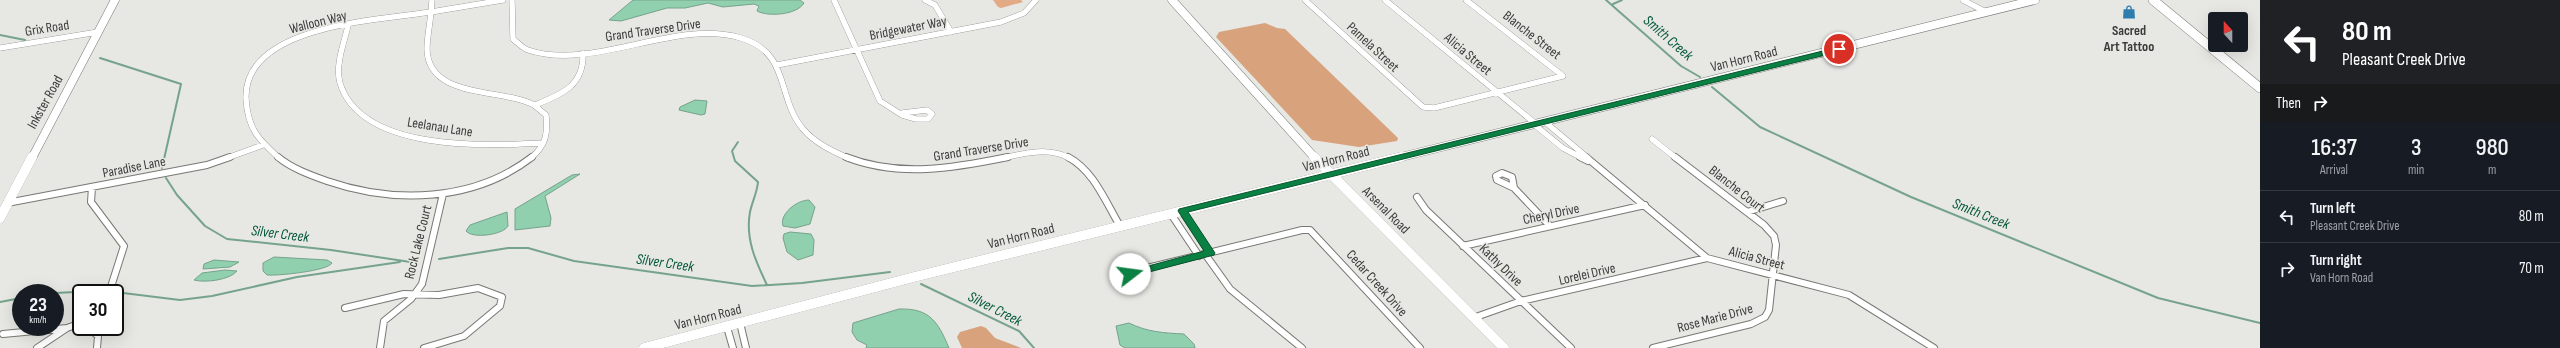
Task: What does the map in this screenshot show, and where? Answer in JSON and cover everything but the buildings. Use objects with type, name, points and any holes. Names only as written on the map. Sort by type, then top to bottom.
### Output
[{"type":"main road","points":[[2153,0],[2260,88]]},
{"type":"street","name":"Inkster Road","points":[[0,218],[114,0]]},
{"type":"street","points":[[432,0],[428,54],[431,66],[439,75],[464,89],[519,99],[535,105],[548,120],[548,134],[543,143]]},
{"type":"street","name":"Walloon Way","points":[[503,0],[320,31],[295,39],[275,48],[256,64],[248,84],[245,104],[249,122],[263,145],[293,167],[321,179],[342,185],[394,195],[414,197],[443,194],[482,184],[503,175],[528,160],[543,143]]},
{"type":"street","name":"Grand Traverse Drive","points":[[512,0],[512,33],[518,46],[533,53],[546,55],[584,53],[680,36],[717,34],[741,38],[761,46],[772,54],[799,124],[813,139],[833,151],[872,164],[922,169],[966,167],[1034,153],[1063,155],[1082,165],[1120,226]]},
{"type":"street","points":[[834,0],[880,101],[902,114]]},
{"type":"street","points":[[925,0],[927,3],[935,5],[951,32]]},
{"type":"street","points":[[935,5],[940,0]]},
{"type":"street","name":"Bridgewater Way","points":[[777,65],[1012,19],[1024,13],[1036,0]]},
{"type":"street","name":"Arsenal Road","points":[[1172,0],[1331,174],[1504,348]]},
{"type":"street","name":"Pamela Street","points":[[1305,0],[1418,104],[1427,108],[1496,93]]},
{"type":"street","name":"Alicia Street","points":[[1385,0],[1496,93],[1592,162],[1707,258],[1774,275],[1857,299],[1934,348]]},
{"type":"street","name":"Blanche Street","points":[[1466,0],[1563,76],[1496,93]]},
{"type":"street","points":[[1963,0],[1986,12]]},
{"type":"street","name":"Van Horn Road","points":[[644,348],[907,279],[1539,124],[2035,0]]},
{"type":"street","name":"Leelanau Lane","points":[[348,26],[340,65],[340,82],[351,104],[373,122],[401,133],[439,142],[486,145],[543,143]]},
{"type":"street","name":"Grix Road","points":[[0,48],[98,32]]},
{"type":"street","points":[[535,105],[555,97],[575,83],[584,69],[584,53]]},
{"type":"street","name":"Alicia Street","points":[[1539,124],[1563,148],[1592,162]]},
{"type":"street","name":"Blanche Court","points":[[1652,139],[1747,212],[1774,236],[1776,245],[1774,275]]},
{"type":"street","name":"Paradise Lane","points":[[7,203],[207,165],[263,145]]},
{"type":"street","points":[[92,188],[90,194],[91,202],[124,246],[123,256],[112,284]]},
{"type":"street","points":[[1514,188],[1550,226]]},
{"type":"street","name":"Rock Lake Court","points":[[380,348],[384,321],[416,294],[425,275],[443,194]]},
{"type":"street","name":"Kathy Drive","points":[[1417,197],[1426,210],[1571,348]]},
{"type":"street","points":[[1747,212],[1783,201]]},
{"type":"street","name":"Cheryl Drive","points":[[1463,246],[1644,205]]},
{"type":"street","points":[[1182,211],[1205,254]]},
{"type":"street","points":[[1171,214],[1205,254],[1230,289],[1302,348]]},
{"type":"street","name":"Cedar Creek Drive","points":[[1205,254],[1302,230],[1310,230],[1316,234],[1420,348]]},
{"type":"street","points":[[1146,270],[1205,254]]},
{"type":"street","name":"Lorelei Drive","points":[[1474,318],[1521,301],[1707,258]]},
{"type":"street","name":"Rose Marie Drive","points":[[1653,348],[1759,321],[1769,310],[1774,275]]},
{"type":"street","name":"Rock Lake Court","points":[[346,308],[404,294],[439,295],[478,288],[499,295],[502,299],[500,306],[464,336],[424,348]]},
{"type":"street","points":[[740,324],[746,348]]},
{"type":"street","points":[[3,334],[67,328],[72,326]]},
{"type":"street","points":[[727,327],[733,348]]},
{"type":"street","points":[[38,348],[67,328]]},
{"type":"street","points":[[98,336],[98,348]]},
{"type":"shaded area","points":[[633,0],[800,0],[804,3],[795,10],[782,14],[762,13],[757,11],[759,6],[754,4],[723,7],[708,3],[685,8],[667,8],[621,21],[609,20]]},
{"type":"shaded area","points":[[993,0],[1021,0],[1023,2],[1001,8],[998,7]]},
{"type":"shaded area","points":[[1265,23],[1277,28],[1285,29],[1398,138],[1397,141],[1359,147],[1312,140],[1216,37],[1219,32]]},
{"type":"shaded area","points":[[695,100],[707,101],[705,114],[701,115],[679,110],[680,107]]},
{"type":"shaded area","points":[[580,174],[545,196],[551,218],[550,226],[515,230],[515,209],[572,175]]},
{"type":"shaded area","points":[[809,200],[815,207],[810,224],[795,228],[783,226],[782,221],[786,212],[790,208],[799,202]]},
{"type":"shaded area","points":[[507,212],[508,226],[500,232],[487,235],[474,235],[466,231],[470,225]]},
{"type":"shaded area","points":[[790,232],[811,234],[814,240],[813,255],[798,260],[787,252],[783,238],[784,234]]},
{"type":"shaded area","points":[[274,257],[327,260],[332,263],[328,266],[312,271],[281,275],[267,275],[263,271],[263,263]]},
{"type":"shaded area","points":[[214,260],[239,262],[230,267],[203,269],[204,264]]},
{"type":"shaded area","points":[[225,270],[237,271],[229,277],[223,279],[204,281],[194,280],[202,273]]},
{"type":"shaded area","points":[[899,309],[918,311],[932,318],[941,331],[949,348],[866,348],[867,345],[857,340],[852,332],[853,323]]},
{"type":"shaded area","points":[[1129,323],[1149,330],[1184,334],[1194,344],[1195,348],[1125,348],[1120,345],[1116,326]]},
{"type":"shaded area","points":[[981,326],[986,328],[995,338],[1021,348],[962,348],[957,337],[960,332]]},
{"type":"waterway","name":"Smith Creek","points":[[1606,0],[1681,66],[1700,77]]},
{"type":"waterway","name":"Smith Creek","points":[[1613,4],[1622,0]]},
{"type":"waterway","name":"Silver Creek","points":[[0,35],[25,40]]},
{"type":"waterway","name":"Silver Creek","points":[[100,58],[181,84],[162,168]]},
{"type":"waterway","name":"Smith Creek","points":[[1712,87],[1760,127],[1911,197],[2158,298],[2260,323]]},
{"type":"waterway","points":[[738,142],[732,151],[735,161],[758,182],[750,212],[749,232],[755,259],[767,285]]},
{"type":"waterway","name":"Silver Creek","points":[[166,178],[177,195],[205,226],[227,239],[331,250],[417,263]]},
{"type":"waterway","name":"Silver Creek","points":[[439,259],[508,248],[528,248],[574,261],[752,286],[802,283],[890,272]]},
{"type":"waterway","points":[[124,293],[180,300],[212,296],[297,277],[400,262]]},
{"type":"waterway","name":"Silver Creek","points":[[921,284],[1019,331],[1034,348]]},
{"type":"waterway","points":[[64,293],[72,292]]},
{"type":"waterway","points":[[0,302],[12,300]]},
{"type":"place","name":"Sacred Art Tattoo","points":[[2129,12]]},
{"type":"route","points":[[1130,274],[1210,253],[1182,211],[1609,107],[1839,49]]}]
